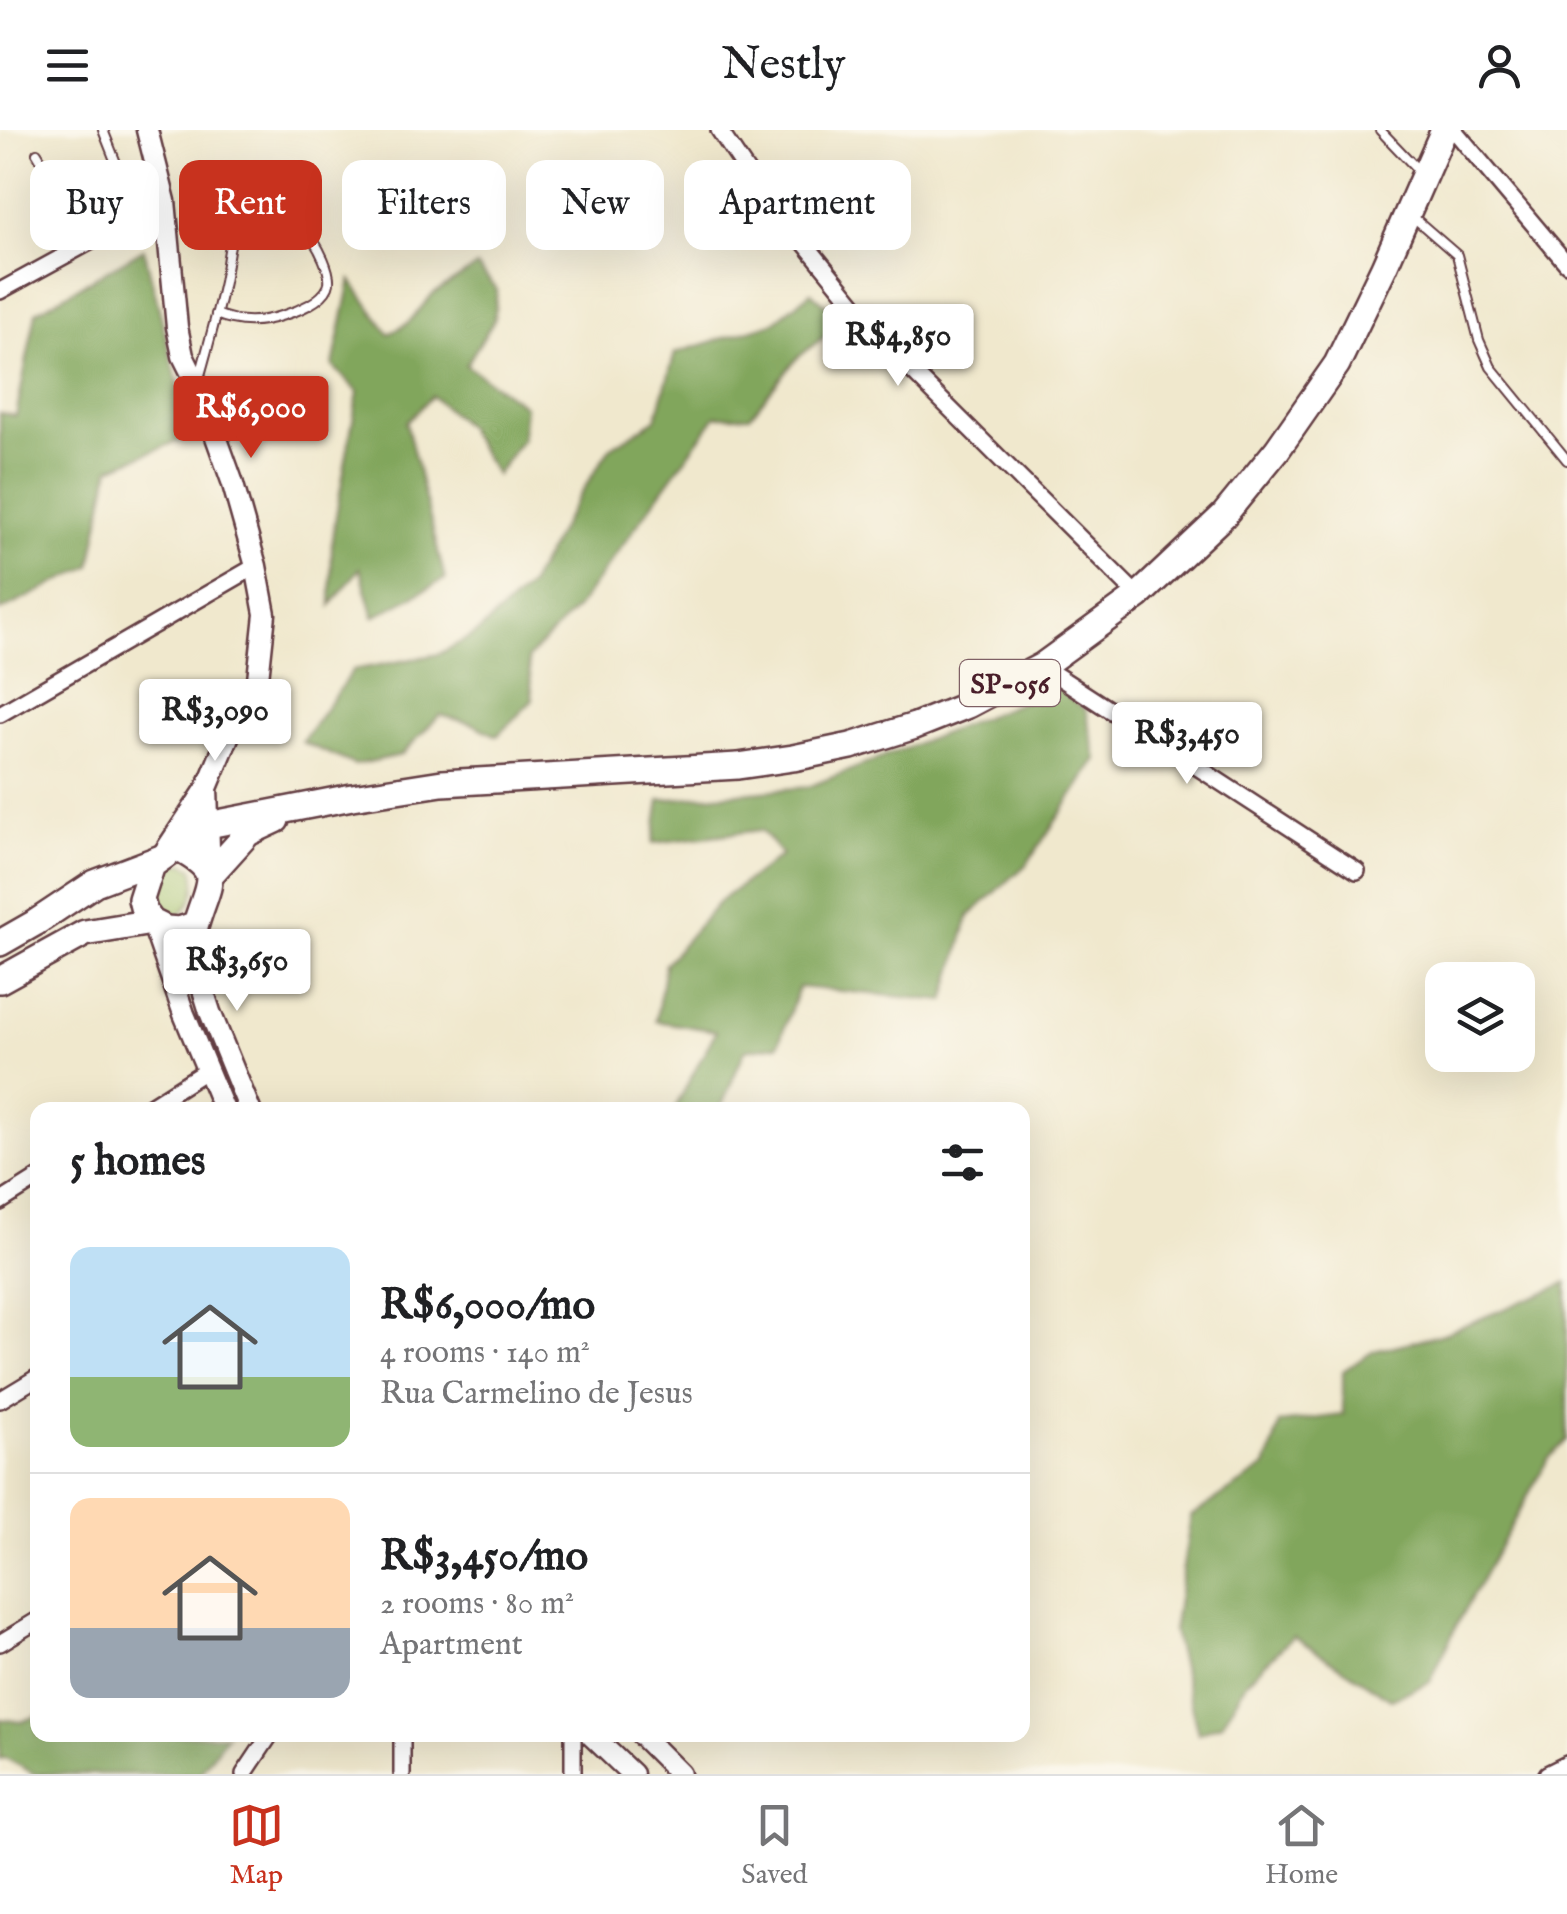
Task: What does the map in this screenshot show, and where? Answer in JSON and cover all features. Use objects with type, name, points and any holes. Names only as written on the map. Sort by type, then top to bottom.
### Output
[{"type":"main road","name":"SP-056","points":[[0,944],[95,882],[169,853],[208,825],[442,783],[738,766],[793,758],[851,746],[915,726],[968,705],[1042,666],[1138,596],[1224,514],[1278,450],[1337,364],[1444,130]]},
{"type":"main road","points":[[210,876],[200,860],[169,853],[152,865],[141,899],[144,910],[152,922],[166,929],[180,930],[196,924],[210,876],[248,833],[308,806]]},
{"type":"main road","points":[[0,980],[85,933],[152,922]]},
{"type":"street","points":[[147,130],[165,201],[177,327],[184,356],[232,481],[265,614],[258,679],[207,788],[169,853]]},
{"type":"street","points":[[719,130],[750,176],[894,353],[1138,596]]},
{"type":"street","points":[[1454,130],[1567,264]]},
{"type":"street","points":[[159,204],[165,201]]},
{"type":"street","points":[[0,291],[75,250]]},
{"type":"street","points":[[0,714],[256,566]]},
{"type":"street","points":[[1042,666],[1357,870]]},
{"type":"street","points":[[207,788],[210,876]]},
{"type":"street","points":[[152,922],[167,971],[221,1102]]},
{"type":"street","points":[[196,924],[200,980],[247,1102]]},
{"type":"street","points":[[157,1102],[207,1070]]},
{"type":"street","points":[[0,1202],[30,1183]]},
{"type":"street","points":[[0,1400],[30,1382]]},
{"type":"street","points":[[0,1643],[30,1625]]},
{"type":"street","points":[[244,1774],[265,1742]]},
{"type":"street","points":[[402,1742],[402,1774]]},
{"type":"street","points":[[573,1742],[573,1774]]},
{"type":"street","points":[[598,1742],[632,1774]]},
{"type":"street","points":[[649,1742],[680,1774]]},
{"type":"street","points":[[1547,1774],[1567,1764]]},
{"type":"lane","points":[[103,130],[115,160]]},
{"type":"lane","points":[[1380,130],[1423,175]]},
{"type":"lane","points":[[37,154],[41,160]]},
{"type":"lane","points":[[197,384],[238,222],[251,208],[276,204],[294,216],[318,248],[330,274],[329,286],[319,298],[294,312],[264,321],[245,322],[216,314]]},
{"type":"lane","points":[[1409,213],[1457,254],[1479,340],[1491,367],[1567,460]]},
{"type":"green space","points":[[144,250],[191,436],[110,468],[91,566],[0,611],[0,413],[16,416],[36,312]]},
{"type":"green space","points":[[477,266],[497,290],[494,320],[466,365],[525,406],[522,439],[496,475],[465,425],[432,396],[406,422],[445,579],[374,617],[360,568],[331,605],[332,538],[358,392],[333,366],[351,280],[389,334],[408,323],[432,295]]},
{"type":"green space","points":[[811,292],[844,321],[796,359],[750,416],[716,416],[577,608],[528,658],[533,700],[497,736],[440,715],[401,755],[355,765],[302,742],[353,670],[439,654],[477,633],[529,586],[610,448],[656,419],[675,353],[773,323]]},
{"type":"green space","points":[[1057,688],[1086,710],[1097,759],[1027,864],[969,916],[945,1001],[799,987],[778,1045],[745,1050],[723,1102],[678,1102],[716,1031],[656,1021],[665,964],[720,901],[782,855],[761,830],[653,843],[660,800],[808,787]]},
{"type":"green space","points":[[183,863],[193,868],[195,890],[190,903],[173,918],[153,909],[154,893],[162,873]]},
{"type":"green space","points":[[1567,1283],[1567,1440],[1548,1459],[1457,1624],[1430,1682],[1391,1699],[1293,1636],[1247,1681],[1222,1724],[1198,1733],[1173,1631],[1191,1516],[1266,1467],[1280,1423],[1343,1415],[1343,1371],[1374,1351],[1443,1334]]},
{"type":"green space","points":[[0,1719],[21,1722],[30,1719],[30,1742],[222,1742],[199,1774],[35,1774],[0,1759]]}]
